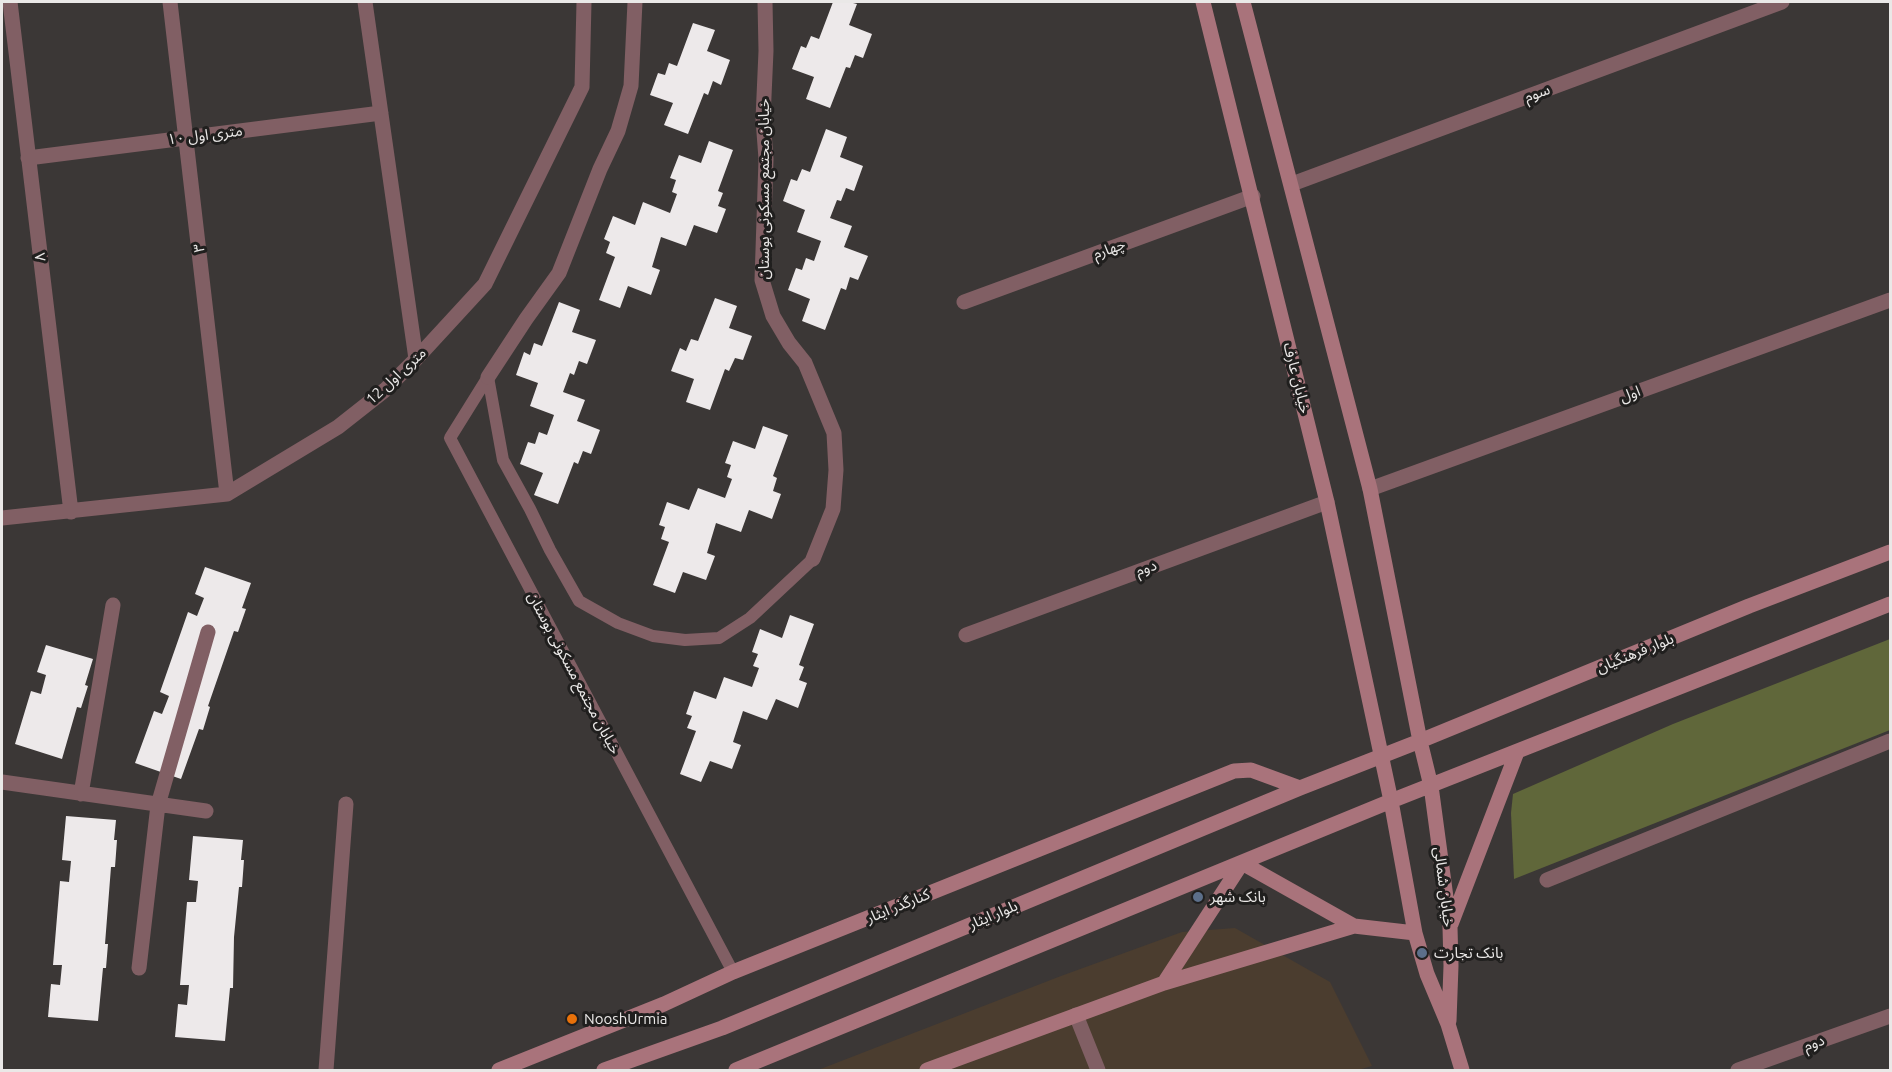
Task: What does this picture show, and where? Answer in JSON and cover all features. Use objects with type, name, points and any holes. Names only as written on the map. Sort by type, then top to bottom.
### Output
[{"type":"main road","name":"خیابان عارف","points":[[1203,2],[1253,196],[1327,502],[1391,801]]},
{"type":"main road","points":[[1243,2],[1370,489],[1420,741]]},
{"type":"main road","name":"بلوار فرهنگیان","points":[[1381,757],[1749,606],[1890,552]]},
{"type":"main road","points":[[736,1071],[1391,801],[1890,604]]},
{"type":"main road","name":"خیابان شمالی","points":[[1420,741],[1431,786],[1450,927],[1451,966],[1448,1024]]},
{"type":"main road","points":[[1450,927],[1517,752]]},
{"type":"main road","name":"بلوار ایثار","points":[[604,1071],[722,1028],[1300,788],[1381,757]]},
{"type":"main road","name":"کنارگذر ایثار","points":[[499,1071],[664,1004],[733,972],[1234,771],[1251,770],[1300,788]]},
{"type":"main road","name":"خیابان شمالی","points":[[1391,801],[1415,933],[1427,974],[1448,1024],[1462,1071]]},
{"type":"main road","points":[[1242,864],[1354,926],[1415,933]]},
{"type":"main road","points":[[1164,982],[1242,864]]},
{"type":"main road","points":[[927,1071],[1164,982],[1354,926]]},
{"type":"street","name":"۸","points":[[10,2],[71,512]]},
{"type":"street","name":"۳","points":[[170,2],[227,494]]},
{"type":"street","points":[[365,2],[416,359]]},
{"type":"street","name":"12 متری اول","points":[[2,518],[227,494],[339,427],[386,390],[485,284],[582,87],[584,2]]},
{"type":"street","name":"خیابان مجتمع مسکونی بوستان","points":[[488,377],[559,273],[600,169],[618,131],[631,86],[635,2]]},
{"type":"street","name":"خیابان مجتمع مسکونی بوستان","points":[[765,2],[766,51],[762,118],[766,159],[762,280],[773,316],[805,363],[834,433],[836,470],[833,509],[813,559]]},
{"type":"street","name":"سوم","points":[[1292,184],[1782,2]]},
{"type":"street","name":"۱۰ متری اول","points":[[28,158],[381,113]]},
{"type":"street","name":"چهارم","points":[[964,302],[1253,196]]},
{"type":"street","name":"اول","points":[[1370,489],[1890,300]]},
{"type":"street","name":"دوم","points":[[966,635],[1327,502]]},
{"type":"street","points":[[81,794],[113,605]]},
{"type":"street","points":[[138,968],[158,805],[208,632]]},
{"type":"street","points":[[1546,880],[1890,741]]},
{"type":"street","points":[[2,782],[206,811]]},
{"type":"street","points":[[326,1071],[346,804]]},
{"type":"street","points":[[1076,1015],[1098,1071]]},
{"type":"street","name":"دوم","points":[[1737,1071],[1890,1016]]},
{"type":"lane","name":"خیابان مجتمع مسکونی بوستان","points":[[488,377],[503,460],[550,550],[579,601],[618,623],[653,636],[685,640],[719,638],[750,618],[813,559]]},
{"type":"lane","name":"خیابان مجتمع مسکونی بوستان","points":[[488,377],[450,438],[733,972]]},
{"type":"shaded area","points":[[1235,928],[1330,982],[1372,1066],[1358,1070],[818,1070],[1182,932]]},
{"type":"green space","points":[[1890,639],[1890,730],[1514,879],[1511,813],[1513,794],[1673,724]]},
{"type":"building","points":[[833,2],[857,4],[849,25],[872,34],[863,58],[855,55],[850,68],[846,67],[830,108],[806,99],[814,77],[792,69],[801,46],[806,48],[811,36],[819,39]]},
{"type":"building","points":[[693,23],[715,30],[707,51],[730,60],[721,85],[713,81],[708,95],[704,93],[688,134],[664,125],[673,103],[650,95],[658,73],[665,75],[669,63],[677,66]]},
{"type":"building","points":[[826,129],[847,137],[840,157],[863,166],[854,191],[846,188],[841,201],[837,200],[830,218],[852,226],[844,247],[868,256],[858,280],[850,277],[846,290],[841,288],[825,330],[802,321],[810,299],[788,290],[796,268],[802,270],[806,258],[814,261],[821,241],[797,232],[805,210],[783,201],[791,179],[797,181],[802,169],[810,172]]},
{"type":"building","points":[[709,141],[733,150],[718,191],[723,193],[718,206],[726,209],[717,233],[694,225],[686,246],[661,237],[652,267],[660,270],[651,295],[628,286],[620,308],[599,300],[615,257],[606,253],[610,242],[604,239],[613,216],[635,225],[643,202],[670,213],[677,194],[672,192],[676,180],[670,178],[679,155],[701,163]]},
{"type":"building","points":[[715,298],[737,306],[729,328],[752,336],[743,360],[735,358],[729,371],[725,369],[710,410],[686,402],[694,379],[671,371],[680,348],[686,351],[691,339],[698,341]]},
{"type":"building","points":[[559,302],[580,310],[572,332],[596,340],[587,364],[579,361],[574,375],[570,373],[563,392],[585,400],[577,421],[600,430],[591,454],[583,451],[578,464],[574,462],[558,504],[534,495],[543,473],[520,464],[528,442],[535,444],[539,432],[547,435],[554,415],[530,406],[538,383],[516,375],[524,352],[530,355],[534,343],[542,346]]},
{"type":"building","points":[[763,426],[788,435],[773,476],[777,478],[773,491],[781,494],[772,519],[749,510],[741,532],[716,523],[707,553],[715,556],[706,580],[683,572],[675,593],[653,585],[669,542],[661,539],[665,527],[659,525],[667,502],[689,510],[698,488],[725,498],[732,479],[727,477],[731,465],[725,463],[733,441],[755,449]]},
{"type":"building","points":[[205,567],[251,583],[242,608],[246,609],[238,632],[234,631],[208,706],[210,707],[203,730],[199,729],[181,779],[135,763],[154,711],[162,714],[169,696],[160,692],[188,612],[197,616],[204,598],[195,594]]},
{"type":"building","points":[[790,615],[814,624],[799,665],[804,667],[799,680],[807,683],[798,708],[776,699],[767,720],[743,711],[733,742],[741,745],[732,769],[710,761],[701,782],[680,774],[696,731],[687,728],[692,716],[686,714],[694,691],[716,699],[724,677],[752,687],[759,668],[753,666],[758,654],[752,652],[760,629],[782,638]]},
{"type":"building","points":[[46,645],[93,659],[85,685],[88,686],[81,708],[77,707],[62,759],[15,744],[31,691],[41,694],[46,675],[37,672]]},
{"type":"building","points":[[66,816],[116,820],[115,867],[111,867],[105,944],[108,944],[106,968],[103,968],[98,1021],[48,1017],[51,984],[60,985],[62,965],[53,965],[60,881],[69,882],[71,861],[62,860]]},
{"type":"building","points":[[193,836],[243,840],[242,887],[239,887],[234,937],[233,988],[230,988],[225,1041],[175,1037],[178,1004],[187,1005],[189,985],[180,985],[187,902],[196,902],[198,881],[189,880]]},
{"type":"place","name":"بانک شهر","points":[[1198,897]]},
{"type":"place","name":"بانک تجارت","points":[[1422,953]]},
{"type":"place","name":"NooshUrmia","points":[[572,1019]]}]
